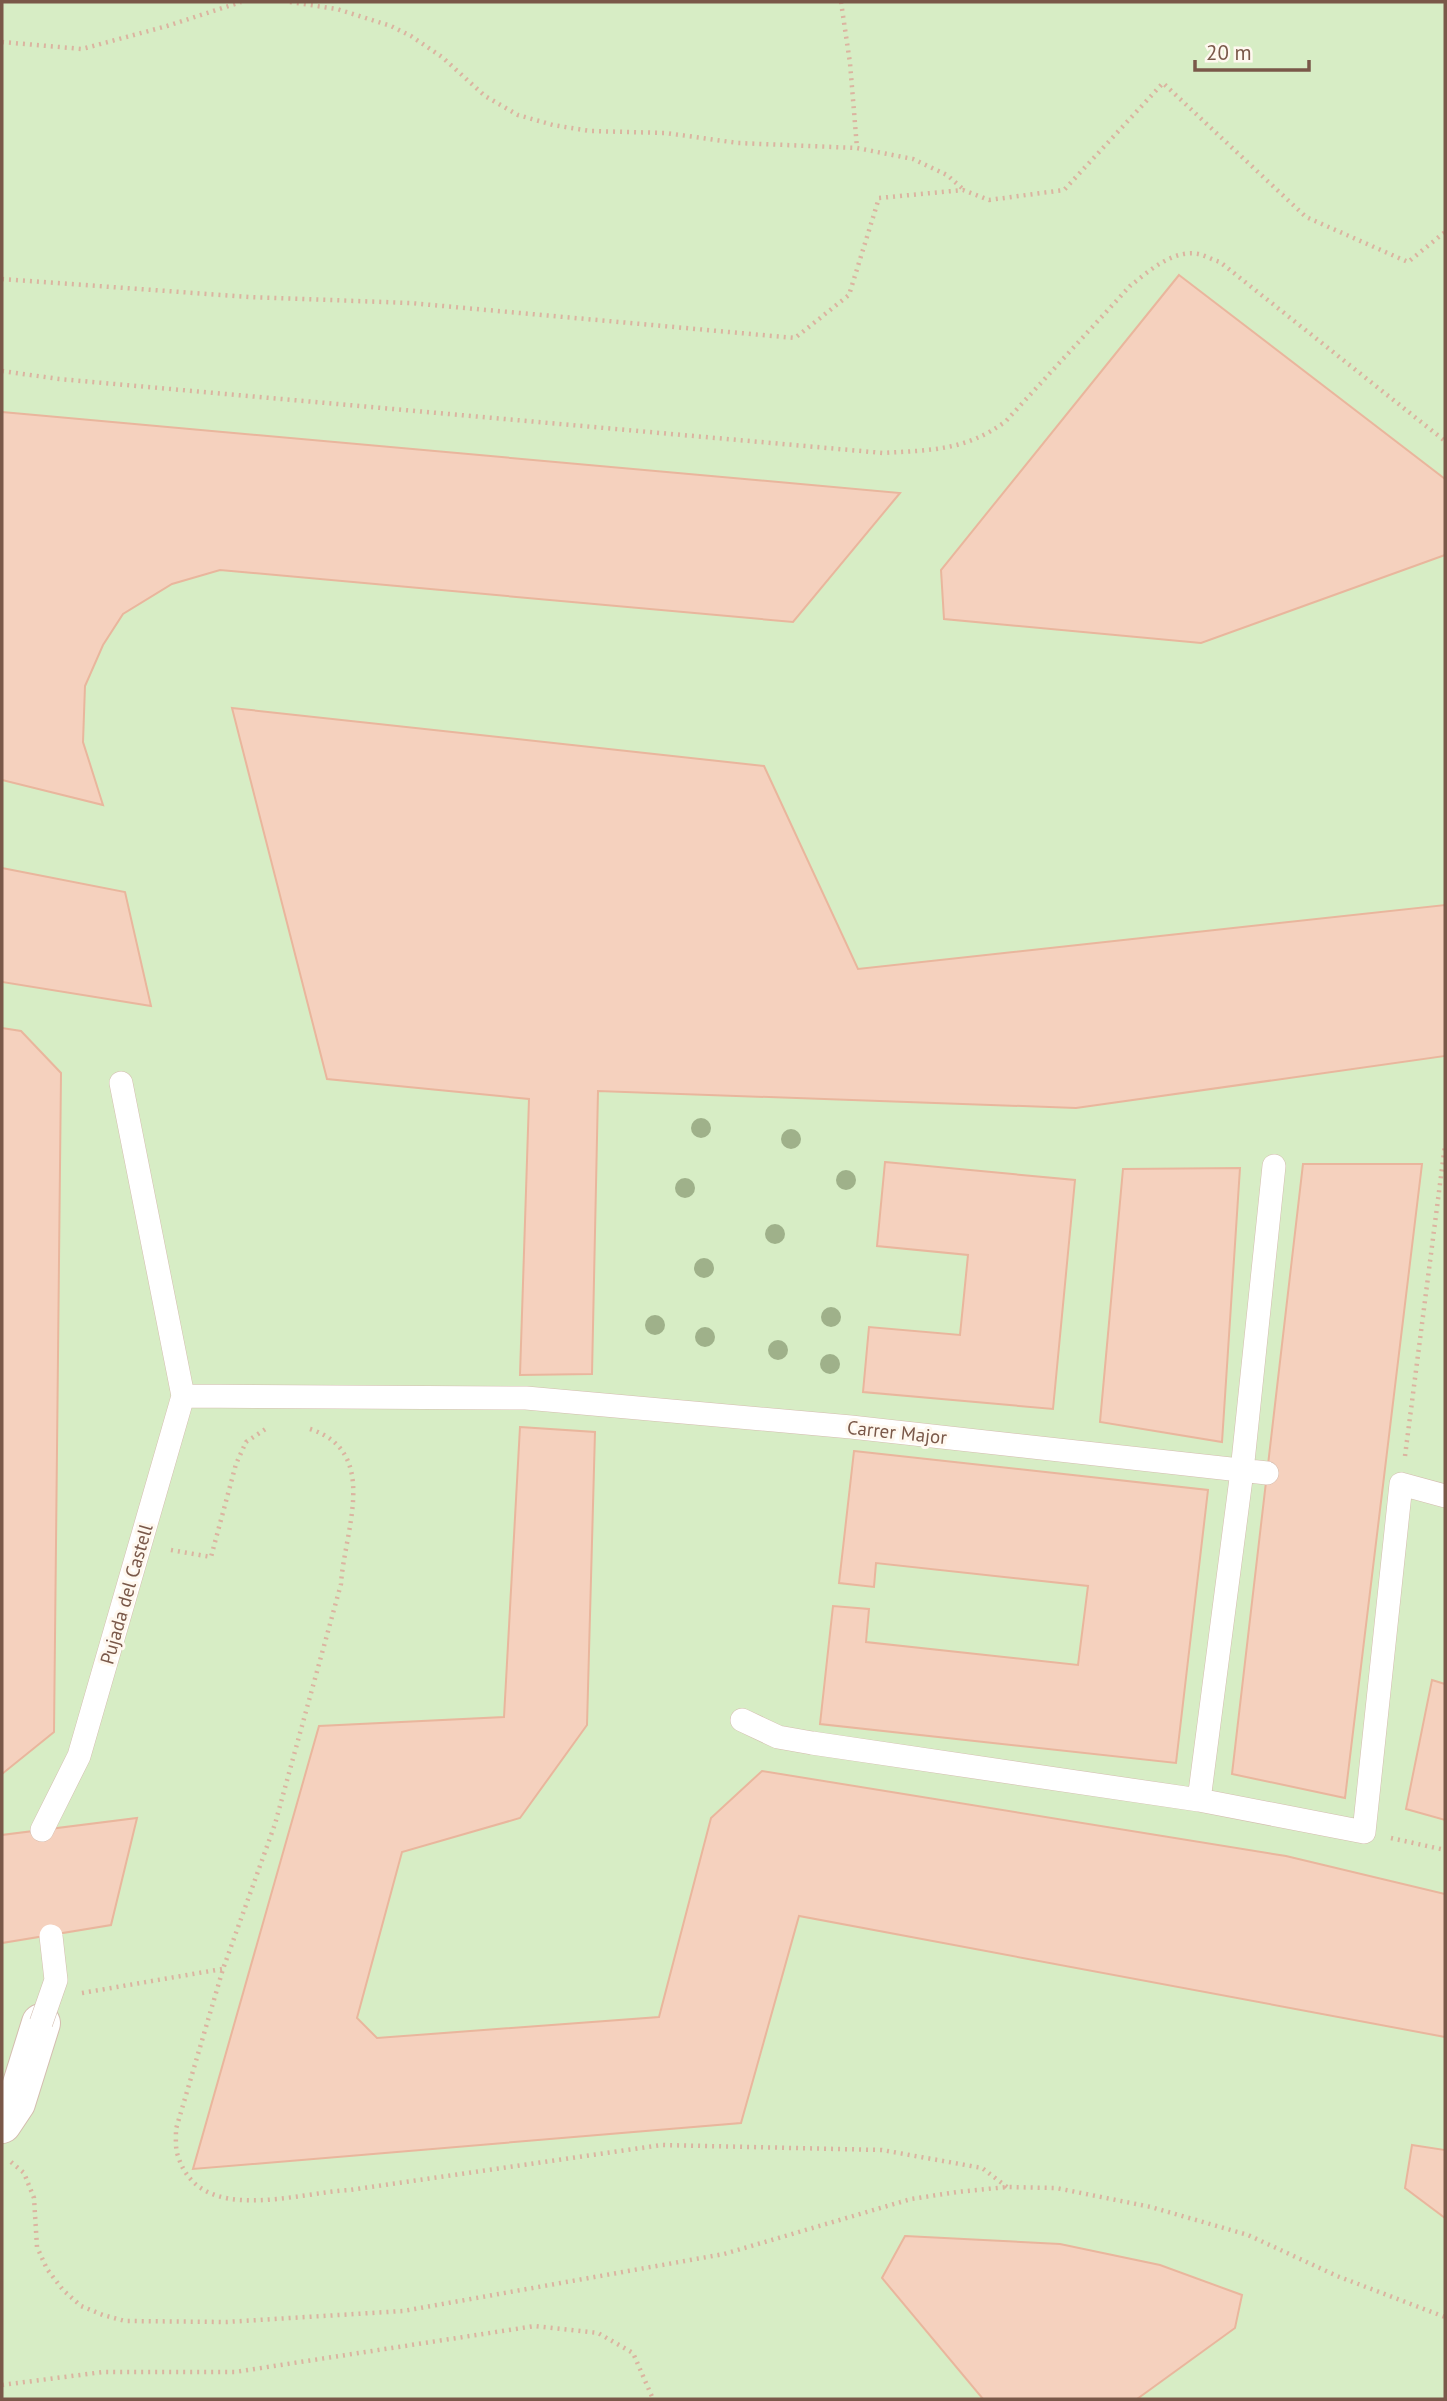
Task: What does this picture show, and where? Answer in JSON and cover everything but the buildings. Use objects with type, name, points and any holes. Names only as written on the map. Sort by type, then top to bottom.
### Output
[{"type":"street","points":[[5,2142],[41,2023]]},
{"type":"lane","points":[[121,1083],[183,1396]]},
{"type":"lane","points":[[1199,1800],[1242,1471],[1274,1166]]},
{"type":"lane","name":"Carrer Major","points":[[183,1396],[526,1398],[851,1427],[1267,1473]]},
{"type":"lane","name":"Pujada del Castell","points":[[42,1830],[79,1756],[183,1396]]},
{"type":"lane","points":[[742,1720],[778,1737],[1199,1800],[1364,1832],[1392,1484],[1445,1496]]},
{"type":"lane","points":[[41,2023],[56,1980],[51,1936]]},
{"type":"path","points":[[2,42],[82,49],[242,2]]},
{"type":"path","points":[[290,2],[337,9],[401,31],[442,57],[485,96],[518,115],[553,125],[590,131],[666,133],[738,143],[858,148],[913,159],[947,176],[964,190],[989,200],[1064,190],[1163,83],[1306,217],[1408,261],[1445,232]]},
{"type":"path","points":[[841,2],[858,148]]},
{"type":"path","points":[[2,279],[249,297],[410,303],[795,338],[849,295],[879,198],[964,190]]},
{"type":"path","points":[[2,371],[59,379],[883,453],[936,449],[987,435],[1006,421],[1130,286],[1150,269],[1172,257],[1197,254],[1220,262],[1445,441]]},
{"type":"path","points":[[1392,1484],[1445,1145]]},
{"type":"path","points":[[141,1544],[211,1557],[236,1464],[246,1442],[266,1428],[278,1427]]},
{"type":"path","points":[[302,1428],[314,1430],[335,1442],[348,1461],[355,1485],[353,1509],[342,1559],[341,1584],[275,1824],[223,1969],[176,2129],[178,2156],[190,2177],[207,2193],[230,2200],[278,2200],[325,2191],[350,2190],[662,2145],[882,2150],[982,2168],[1007,2187]]},
{"type":"path","points":[[1364,1832],[1445,1850]]},
{"type":"path","points":[[82,1993],[223,1969]]},
{"type":"path","points":[[5,2142],[24,2174],[34,2198],[37,2247],[47,2269],[63,2290],[81,2306],[125,2321],[239,2322],[326,2314],[403,2311],[724,2254],[911,2199],[1007,2187],[1056,2188],[1151,2207],[1248,2235],[1337,2276],[1445,2317]]},
{"type":"path","points":[[2,2385],[103,2372],[234,2372],[536,2326],[598,2333],[633,2353],[653,2399]]},
{"type":"green space","points":[[2,2],[1445,2],[1445,2399],[2,2399]]}]
